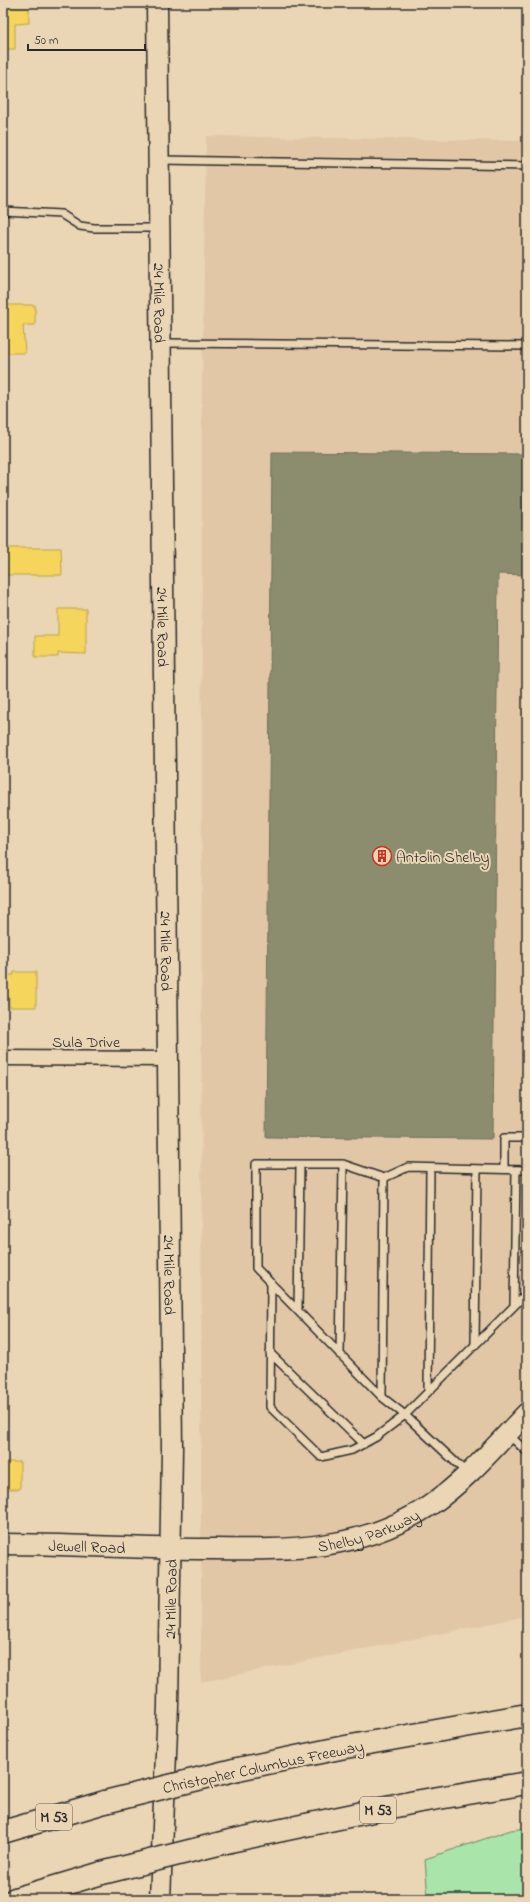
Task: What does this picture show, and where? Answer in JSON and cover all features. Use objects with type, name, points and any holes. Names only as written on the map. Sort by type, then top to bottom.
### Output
[{"type":"highway","name":"Christopher Columbus Freeway","points":[[3,1832],[105,1802],[238,1769],[340,1748],[527,1715]]},
{"type":"highway","name":"M 53","points":[[15,1899],[102,1873],[230,1841],[414,1802],[527,1783]]},
{"type":"street","name":"24 Mile Road","points":[[157,3],[172,1449],[168,1705],[160,1899]]},
{"type":"street","name":"Sula Drive","points":[[3,1058],[168,1059]]},
{"type":"street","name":"Shelby Parkway","points":[[170,1549],[281,1550],[344,1542],[379,1532],[412,1516],[442,1496],[468,1474],[527,1413]]},
{"type":"street","name":"Jewell Road","points":[[3,1544],[51,1544],[170,1549]]},
{"type":"lane","points":[[158,160],[527,166]]},
{"type":"lane","points":[[3,211],[61,214],[80,226],[86,227],[160,228]]},
{"type":"lane","points":[[160,343],[527,346]]},
{"type":"lane","points":[[504,1170],[504,1138],[527,1138]]},
{"type":"lane","points":[[468,1474],[405,1415],[382,1397],[256,1268],[256,1164],[343,1164],[384,1178],[408,1168],[527,1170]]},
{"type":"lane","points":[[298,1311],[300,1164]]},
{"type":"lane","points":[[340,1355],[343,1164]]},
{"type":"lane","points":[[428,1392],[430,1168]]},
{"type":"lane","points":[[475,1345],[477,1169]]},
{"type":"lane","points":[[514,1306],[516,1170]]},
{"type":"lane","points":[[382,1397],[384,1178]]},
{"type":"lane","points":[[271,1283],[270,1406],[321,1457],[352,1450],[364,1444],[405,1415],[527,1293]]},
{"type":"lane","points":[[270,1353],[364,1444]]},
{"type":"lane","points":[[507,1433],[527,1452]]},
{"type":"shaded area","points":[[206,136],[527,141],[527,1616],[201,1682],[202,394]]},
{"type":"green space","points":[[527,1828],[527,1899],[428,1899],[425,1859],[511,1830]]},
{"type":"building: Homes","points":[[3,8],[29,8],[29,23],[15,24],[15,49],[3,49]]},
{"type":"building: Homes","points":[[3,305],[35,305],[35,325],[23,325],[25,353],[3,353]]},
{"type":"building: Homes","points":[[6,548],[61,548],[62,575],[6,575]]},
{"type":"building: Homes","points":[[58,609],[86,609],[86,654],[58,653],[58,657],[35,657],[35,636],[58,636]]},
{"type":"building: Homes","points":[[14,972],[36,972],[36,1007],[9,1007],[9,997],[3,997],[3,975],[14,975]]},
{"type":"building: Homes","points":[[3,1462],[20,1462],[20,1489],[3,1489]]},
{"type":"building: Industry","name":"Antolin Shelby","points":[[272,452],[527,454],[527,575],[498,574],[493,1139],[266,1137]]},
{"type":"place","name":"Antolin Shelby","points":[[382,856]]}]
